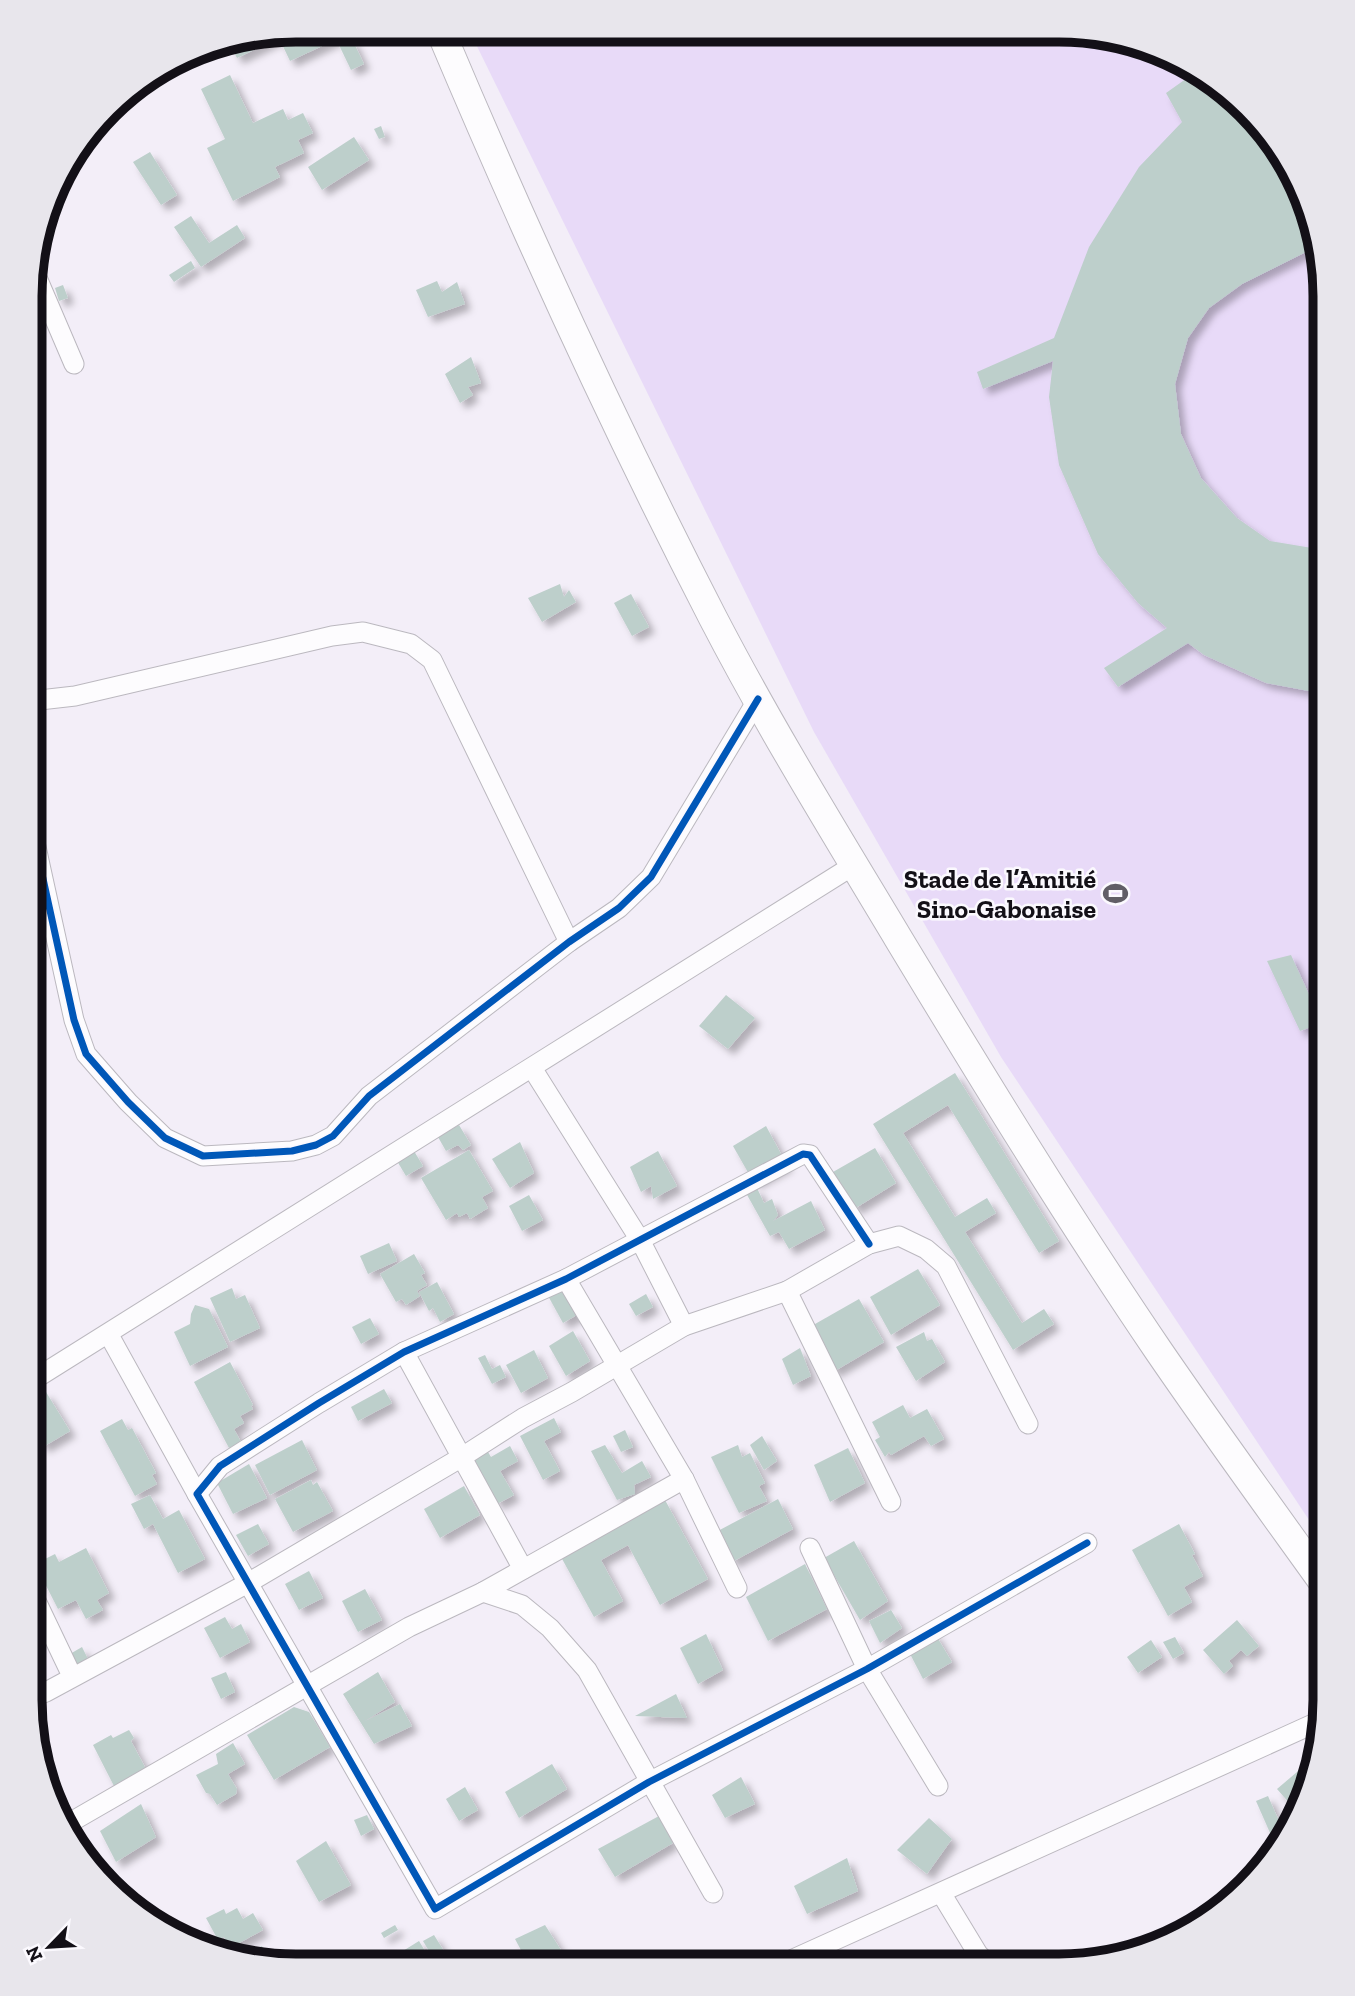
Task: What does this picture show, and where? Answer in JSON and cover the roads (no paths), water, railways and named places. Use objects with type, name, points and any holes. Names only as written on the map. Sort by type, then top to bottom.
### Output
[{"type":"main road","points":[[444,42],[504,181],[585,357],[714,619],[758,699],[854,865],[1011,1125],[1165,1360],[1313,1569]]},
{"type":"street","points":[[42,291],[74,364]]},
{"type":"street","points":[[42,700],[75,696],[332,636],[363,632],[411,644],[432,660],[569,942]]},
{"type":"street","points":[[42,874],[74,1020],[86,1054],[128,1102],[165,1138],[203,1156],[292,1151],[316,1145],[333,1136],[369,1096],[569,942],[619,908],[651,877],[758,699]]},
{"type":"street","points":[[42,1375],[854,865]]},
{"type":"street","points":[[532,1068],[640,1240],[684,1326]]},
{"type":"street","points":[[197,1494],[220,1466],[404,1352],[566,1279],[803,1154],[810,1155],[869,1244]]},
{"type":"street","points":[[42,1694],[248,1583],[523,1418],[684,1326],[787,1291],[869,1244],[899,1236],[926,1250],[946,1266],[1028,1424]]},
{"type":"street","points":[[566,1279],[684,1479],[737,1588]]},
{"type":"street","points":[[787,1291],[891,1502]]},
{"type":"street","points":[[109,1335],[435,1909],[649,1782],[867,1669],[1087,1543]]},
{"type":"street","points":[[404,1352],[523,1569]]},
{"type":"street","points":[[73,1821],[409,1627],[483,1592],[684,1479]]},
{"type":"street","points":[[810,1548],[867,1669],[938,1786]]},
{"type":"street","points":[[483,1592],[522,1605],[550,1628],[587,1670],[713,1893]]},
{"type":"street","points":[[42,1613],[72,1676]]},
{"type":"street","points":[[805,1954],[1311,1725]]},
{"type":"street","points":[[941,1893],[978,1954]]},
{"type":"place","name":"Stade de l’Amitié Sino-Gabonaise","points":[[1116,894]]}]
